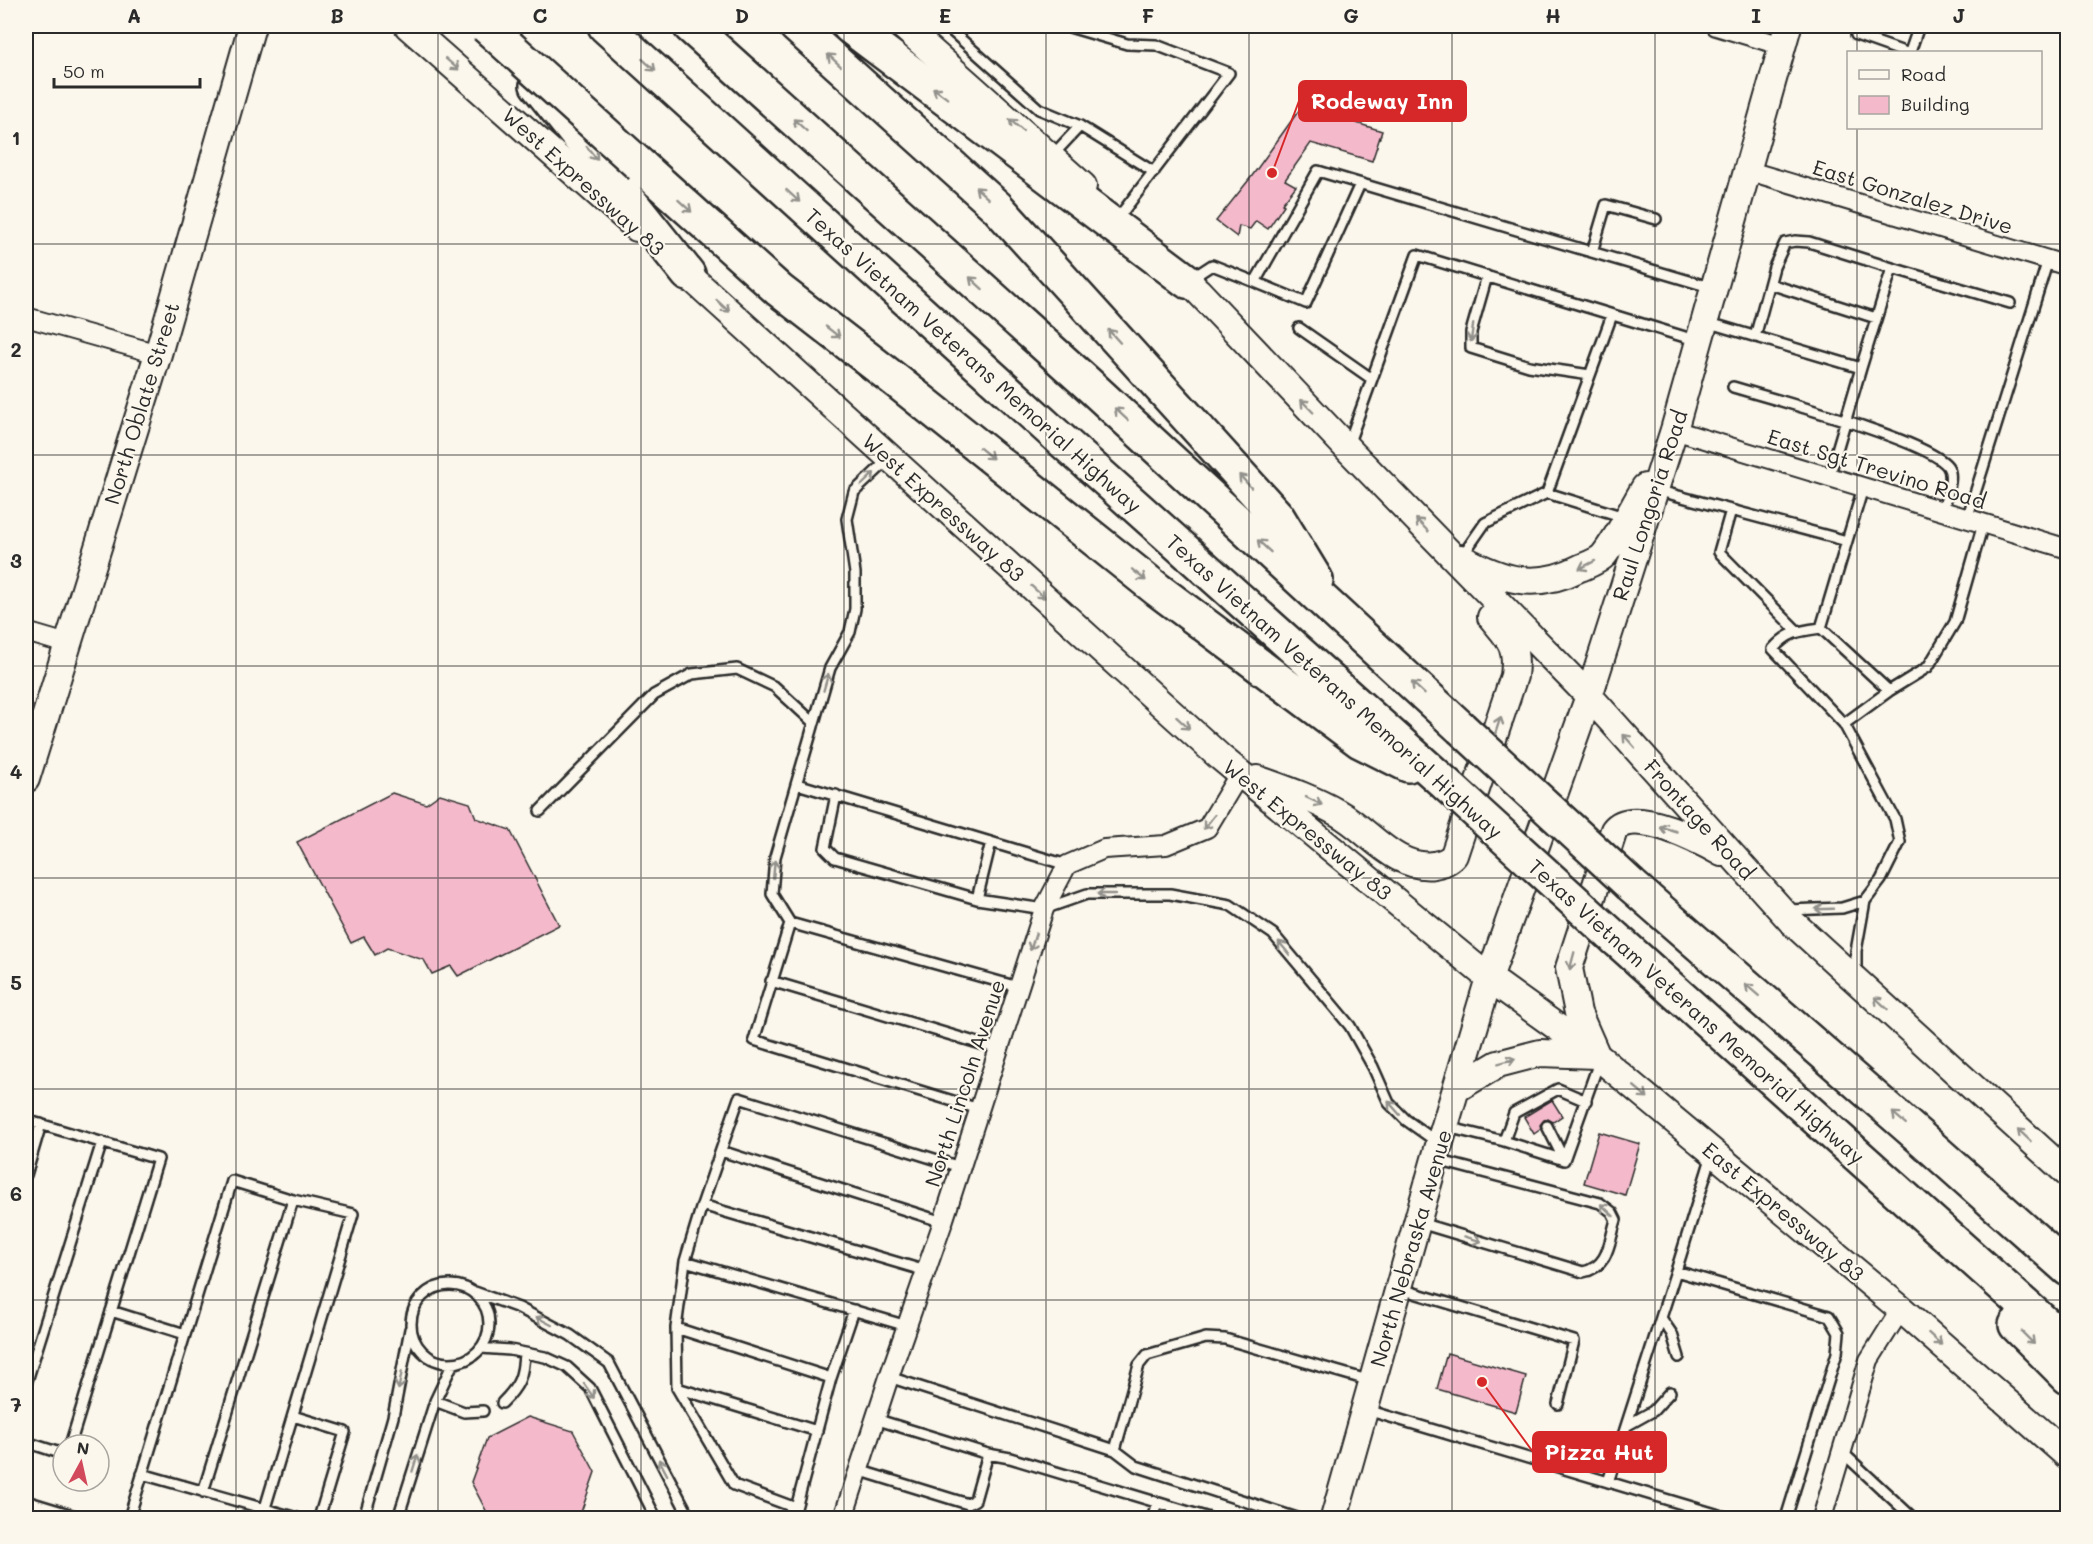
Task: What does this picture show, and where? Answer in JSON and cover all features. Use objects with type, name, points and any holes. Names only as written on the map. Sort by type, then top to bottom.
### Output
[{"type":"highway","points":[[488,26],[688,274]]},
{"type":"highway","points":[[488,26],[779,290],[1158,590],[1360,741],[1447,784]]},
{"type":"highway","name":"Texas Vietnam Veterans Memorial Highway","points":[[605,26],[1057,436],[1447,784],[1733,1046],[2067,1344]]},
{"type":"highway","points":[[690,26],[1087,383],[1632,885],[2067,1269]]},
{"type":"highway","points":[[796,26],[997,207],[1277,516],[1338,615]]},
{"type":"highway","points":[[849,26],[1187,282]]},
{"type":"highway","points":[[1733,1046],[2067,1377]]},
{"type":"highway","points":[[1922,1139],[2067,1253]]},
{"type":"main road","name":"North Oblate Street","points":[[26,779],[158,354],[252,26]]},
{"type":"main road","name":"West Expressway 83","points":[[408,26],[565,162],[1240,773],[1489,978]]},
{"type":"main road","points":[[916,33],[1187,282],[1347,448]]},
{"type":"main road","name":"Raul Longoria Road","points":[[1489,978],[1588,696],[1670,440],[1703,332],[1746,170],[1786,36]]},
{"type":"main road","points":[[1453,553],[1481,568],[1522,581],[1540,582],[1566,575],[1603,557],[1670,440]]},
{"type":"main road","name":"Frontage Road","points":[[1347,448],[1453,553],[1588,696],[1782,910],[2067,1174]]},
{"type":"main road","points":[[1240,773],[1309,797],[1342,815],[1397,858],[1422,866],[1448,861],[1454,855],[1514,676],[1515,664],[1513,644],[1462,580],[1453,553]]},
{"type":"main road","points":[[1456,1089],[1498,1064],[1540,1053],[1598,1057],[1578,1013],[1569,968],[1616,827],[1627,822],[1648,823],[1688,834],[1740,863]]},
{"type":"main road","name":"East Expressway 83","points":[[1489,978],[1598,1057],[1713,1152],[1901,1308],[2067,1456]]},
{"type":"main road","name":"North Nebraska Avenue","points":[[1334,1518],[1417,1222],[1489,978]]},
{"type":"street","points":[[1716,26],[1786,36]]},
{"type":"street","name":"East Gonzalez Drive","points":[[1746,170],[2067,266]]},
{"type":"street","points":[[26,317],[158,354]]},
{"type":"street","name":"East Sgt Trevino Road","points":[[1670,440],[1829,477],[2067,549]]},
{"type":"street","points":[[26,632],[67,644]]},
{"type":"street","points":[[1067,865],[1104,849],[1166,845],[1207,828],[1240,773]]},
{"type":"street","name":"North Lincoln Avenue","points":[[843,1518],[943,1222],[1044,909],[1067,865]]},
{"type":"street","points":[[1822,1518],[1869,1360],[1901,1308]]},
{"type":"lane","points":[[946,26],[1039,109],[1080,126],[1154,172]]},
{"type":"lane","points":[[1066,26],[1127,44],[1156,45],[1228,73],[1118,218]]},
{"type":"lane","points":[[1859,26],[1856,35],[1901,51]]},
{"type":"lane","points":[[1910,51],[1919,26]]},
{"type":"lane","points":[[1051,157],[1080,126]]},
{"type":"lane","points":[[1256,282],[1318,171],[1715,288]]},
{"type":"lane","points":[[1187,282],[1212,265],[1306,303],[1360,184]]},
{"type":"lane","points":[[1592,252],[1606,205],[1656,219]]},
{"type":"lane","points":[[1755,337],[1781,249],[1785,243],[1795,241],[1809,242],[2010,303]]},
{"type":"lane","points":[[1347,448],[1417,255],[1612,315],[1703,332],[1755,337],[1861,368]]},
{"type":"lane","points":[[1844,724],[1889,691],[1928,667],[1954,622],[1975,521],[2048,260]]},
{"type":"lane","points":[[1829,477],[1892,268]]},
{"type":"lane","points":[[1487,276],[1471,333],[1471,348],[1528,366],[1590,375]]},
{"type":"lane","points":[[1770,284],[1876,318]]},
{"type":"lane","points":[[1453,553],[1485,524],[1547,493],[1612,315]]},
{"type":"lane","points":[[1299,328],[1372,379]]},
{"type":"lane","points":[[1732,387],[1845,420],[1911,445],[1942,460],[1949,468],[1951,476],[1942,512]]},
{"type":"lane","points":[[890,457],[854,492],[848,519],[855,573],[855,609],[850,632],[830,668],[776,856],[772,894],[790,923],[1018,987]]},
{"type":"lane","points":[[1821,628],[1863,488]]},
{"type":"lane","points":[[1654,489],[1848,541]]},
{"type":"lane","points":[[1547,493],[1626,517]]},
{"type":"lane","points":[[1731,510],[1719,552],[1797,631]]},
{"type":"lane","points":[[1856,980],[1856,951],[1865,901],[1881,880],[1900,842],[1895,819],[1844,724],[1773,650],[1782,639],[1797,631],[1821,628],[1889,691]]},
{"type":"lane","points":[[540,812],[654,695],[692,674],[737,669],[775,687],[814,723]]},
{"type":"lane","points":[[797,784],[1067,865]]},
{"type":"lane","points":[[836,795],[825,848],[835,858],[977,898],[1044,909],[1087,894],[1170,894],[1230,905],[1273,934],[1350,1026],[1373,1067],[1389,1103],[1406,1120],[1440,1143],[1600,1203],[1612,1212],[1616,1220],[1603,1262],[1595,1269],[1583,1272],[1417,1222]]},
{"type":"lane","points":[[977,898],[991,842]]},
{"type":"lane","points":[[1782,910],[1842,908],[1865,901]]},
{"type":"lane","points":[[790,923],[754,1040],[979,1109]]},
{"type":"lane","points":[[771,981],[998,1049]]},
{"type":"lane","points":[[1564,1160],[1586,1101],[1598,1057]]},
{"type":"lane","points":[[1504,1141],[1514,1113],[1537,1105],[1558,1089],[1586,1101]]},
{"type":"lane","points":[[854,1310],[831,1378],[796,1508],[734,1485],[677,1388],[676,1328],[686,1261],[702,1205],[739,1098],[960,1167]]},
{"type":"lane","points":[[26,1120],[158,1159],[74,1433]]},
{"type":"lane","points":[[26,1175],[41,1124]]},
{"type":"lane","points":[[1547,1126],[1564,1160]]},
{"type":"lane","points":[[1440,1143],[1504,1141],[1564,1160]]},
{"type":"lane","points":[[26,1384],[102,1142]]},
{"type":"lane","points":[[721,1151],[943,1222]]},
{"type":"lane","points":[[1608,1482],[1713,1152]]},
{"type":"lane","points":[[129,1518],[232,1181],[293,1200],[353,1214],[264,1514]]},
{"type":"lane","points":[[203,1492],[293,1200]]},
{"type":"lane","points":[[702,1205],[926,1271]]},
{"type":"lane","points":[[686,1261],[907,1326]]},
{"type":"lane","points":[[1676,1271],[1829,1316],[1839,1333],[1837,1353],[1786,1518]]},
{"type":"lane","points":[[364,1518],[393,1417],[414,1310],[420,1299],[431,1290],[443,1286],[457,1286],[519,1308],[570,1335],[609,1363],[690,1518]]},
{"type":"lane","points":[[1399,1288],[1574,1341],[1558,1404]]},
{"type":"lane","points":[[411,1323],[413,1336],[424,1352],[440,1362],[453,1363],[464,1360],[481,1348],[487,1336],[489,1323],[487,1310],[474,1292]]},
{"type":"lane","points":[[111,1311],[185,1334]]},
{"type":"lane","points":[[1661,1318],[1672,1334],[1679,1357]]},
{"type":"lane","points":[[676,1328],[831,1378]]},
{"type":"lane","points":[[1115,1450],[1139,1365],[1147,1355],[1206,1338],[1225,1339],[1373,1381]]},
{"type":"lane","points":[[481,1348],[545,1357],[567,1367],[590,1388],[656,1518]]},
{"type":"lane","points":[[502,1403],[513,1392],[522,1377],[524,1353]]},
{"type":"lane","points":[[398,1518],[435,1401],[453,1363]]},
{"type":"lane","points":[[889,1377],[1115,1450],[1136,1466],[1297,1518]]},
{"type":"lane","points":[[677,1388],[817,1431]]},
{"type":"lane","points":[[1626,1426],[1653,1411],[1670,1392]]},
{"type":"lane","points":[[435,1401],[464,1412],[483,1411]]},
{"type":"lane","points":[[1365,1409],[1729,1518]]},
{"type":"lane","points":[[293,1416],[345,1432],[319,1518]]},
{"type":"lane","points":[[875,1419],[1209,1518]]},
{"type":"lane","points":[[26,1443],[51,1450]]},
{"type":"lane","points":[[1842,1452],[1913,1518]]},
{"type":"lane","points":[[858,1470],[968,1504],[975,1500],[988,1454]]},
{"type":"lane","points":[[142,1474],[203,1492],[264,1514],[297,1518]]},
{"type":"lane","points":[[26,1500],[82,1518]]},
{"type":"lane","points":[[1152,1518],[1157,1503]]},
{"type":"building","points":[[1302,106],[1382,131],[1372,161],[1311,143],[1285,180],[1296,186],[1282,204],[1284,205],[1268,229],[1256,221],[1250,229],[1239,226],[1237,237],[1216,221],[1252,176]]},
{"type":"building","points":[[392,793],[426,804],[440,794],[470,803],[476,818],[510,830],[559,925],[458,976],[451,966],[432,974],[424,960],[387,948],[375,955],[364,937],[351,943],[297,842]]},
{"type":"building","points":[[1552,1100],[1562,1116],[1553,1122],[1548,1119],[1544,1120],[1540,1125],[1541,1129],[1534,1134],[1524,1117]]},
{"type":"building","points":[[1599,1132],[1640,1144],[1625,1195],[1584,1183]]},
{"type":"building","points":[[1447,1353],[1526,1376],[1516,1412],[1437,1389]]},
{"type":"building","points":[[528,1417],[573,1431],[595,1472],[579,1518],[490,1518],[471,1482],[487,1438]]},
{"type":"place","name":"Rodeway Inn","points":[[1272,173]]},
{"type":"place","name":"Pizza Hut","points":[[1482,1382]]}]
